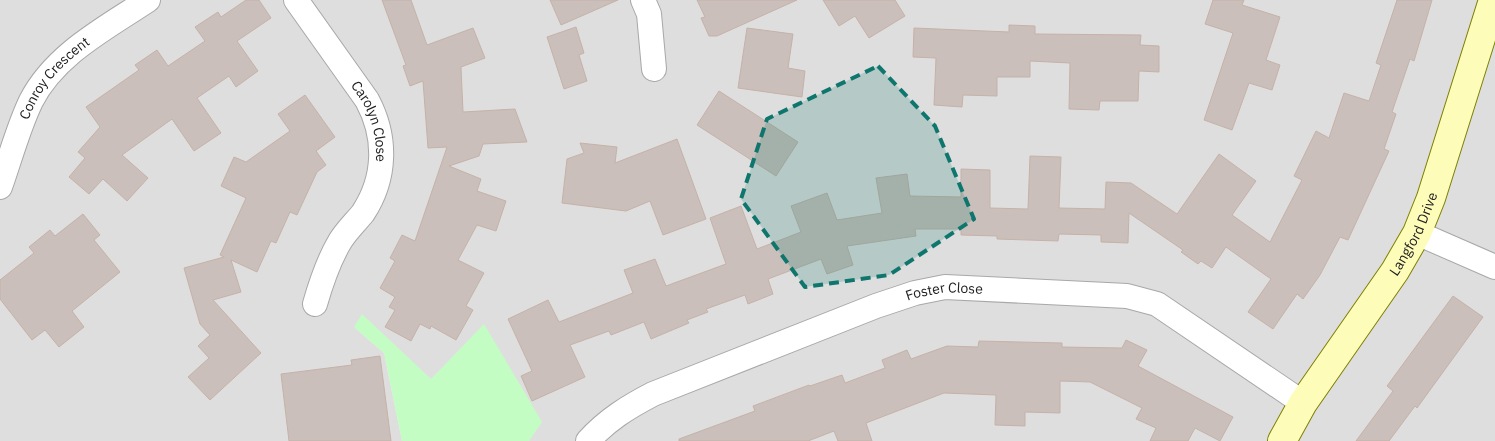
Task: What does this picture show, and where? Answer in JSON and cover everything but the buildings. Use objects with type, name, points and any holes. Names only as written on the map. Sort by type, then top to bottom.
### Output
[{"type":"street","name":"Conroy Crescent","points":[[0,187],[31,101],[50,73],[81,44],[148,0]]},
{"type":"street","name":"Carolyn Close","points":[[296,0],[367,100],[374,114],[382,155],[379,180],[363,212],[340,242],[330,260],[315,304]]},
{"type":"street","points":[[643,0],[649,14],[654,69]]},
{"type":"street","name":"Langford Drive","points":[[1282,441],[1303,403],[1395,271],[1417,233],[1431,198],[1493,0]]},
{"type":"street","points":[[1417,233],[1495,267]]},
{"type":"street","name":"Foster Close","points":[[588,441],[602,425],[653,394],[876,306],[915,293],[945,287],[1127,296],[1157,304],[1303,403]]},
{"type":"highlighted area","points":[[878,66],[935,126],[974,219],[889,275],[805,287],[741,199],[767,119]]},
{"type":"shaded area","points":[[0,0],[1495,0],[1495,441],[529,441],[531,437],[484,325],[431,380],[354,327],[384,353],[402,441],[0,441]]},
{"type":"green space","points":[[362,314],[431,379],[484,324],[542,422],[529,441],[402,441],[384,353],[354,327]]}]
